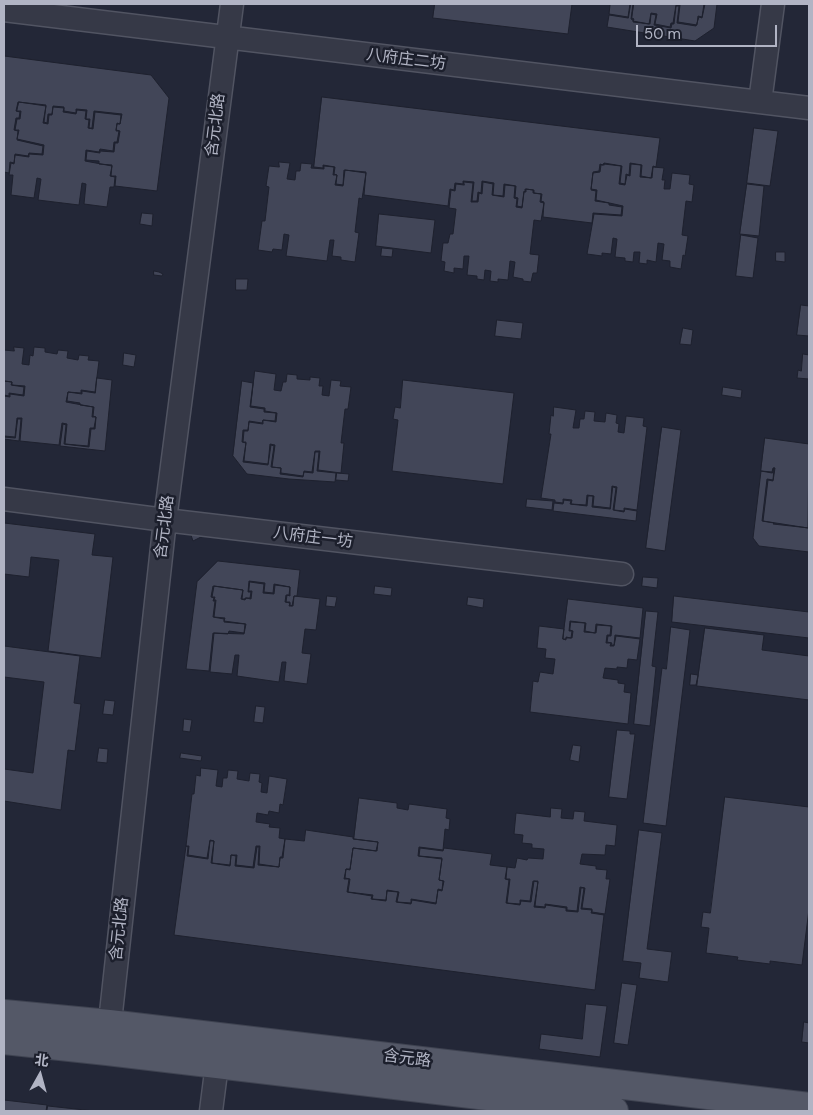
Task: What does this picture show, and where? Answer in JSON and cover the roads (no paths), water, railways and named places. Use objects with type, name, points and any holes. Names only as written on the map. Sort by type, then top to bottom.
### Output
[{"type":"main road","name":"含元路","points":[[4,1014],[109,1024],[809,1107]]},
{"type":"main road","name":"含元路","points":[[4,1040],[216,1064],[551,1108],[614,1111]]},
{"type":"street","name":"含元北路","points":[[107,1051],[165,520],[232,4]]},
{"type":"street","points":[[760,102],[773,4]]},
{"type":"street","name":"八府庄二坊","points":[[4,10],[809,108]]},
{"type":"street","name":"八府庄一坊","points":[[4,499],[622,574]]},
{"type":"street","points":[[211,1111],[216,1064]]},
{"type":"street","points":[[551,1108],[555,1077]]}]
